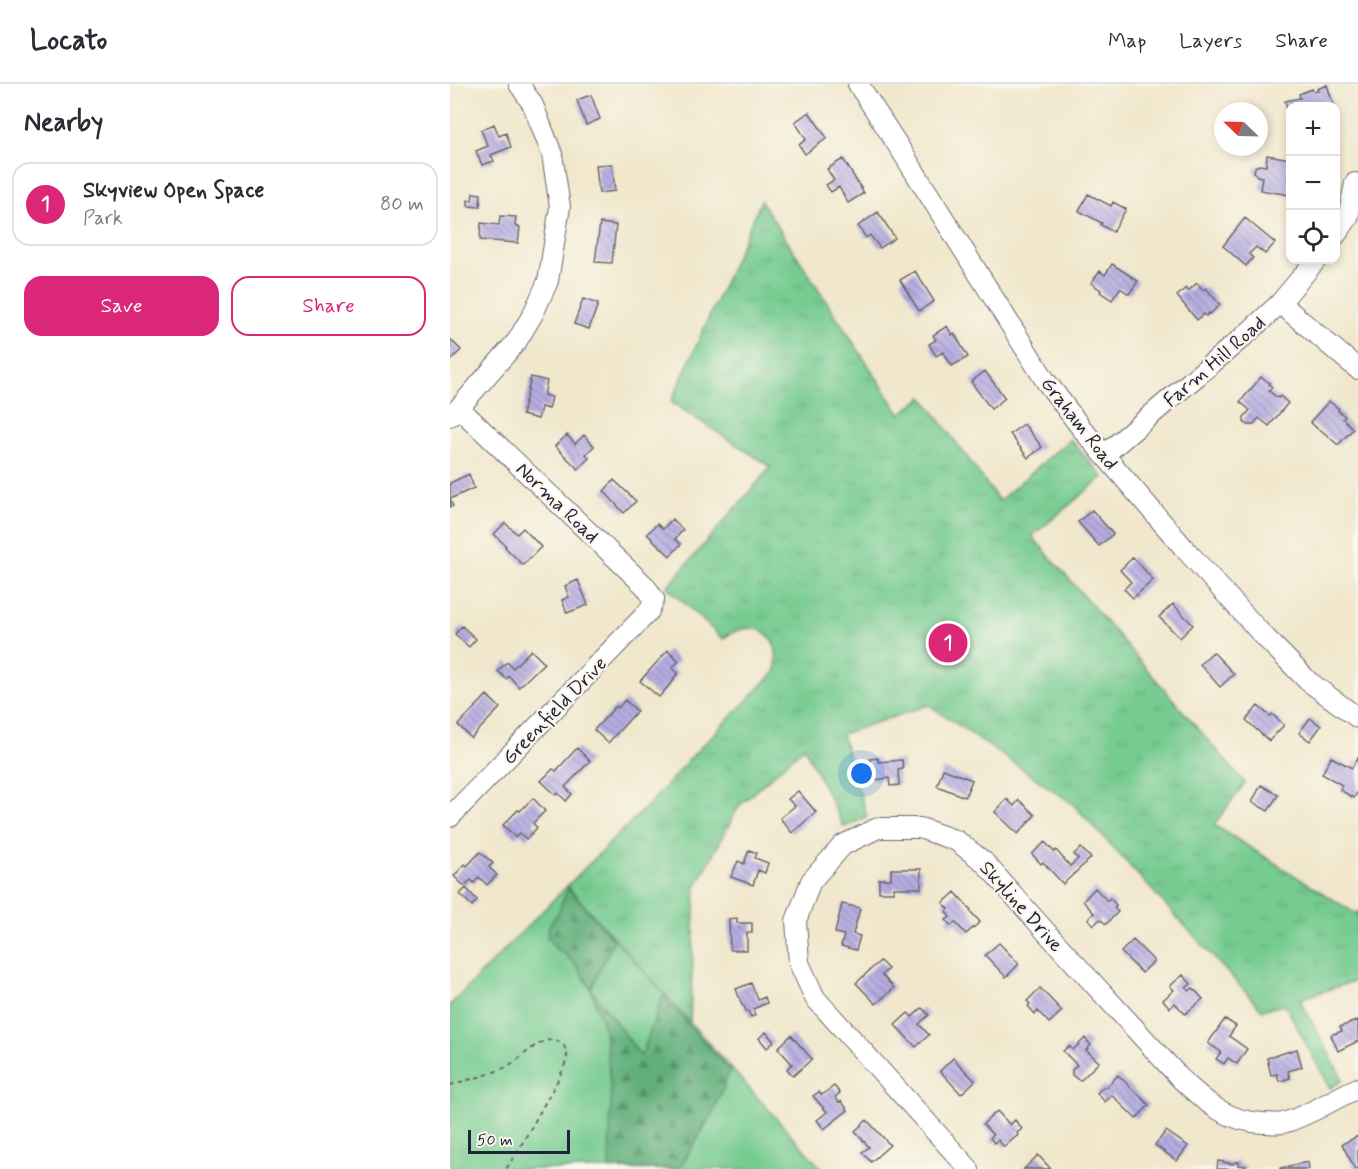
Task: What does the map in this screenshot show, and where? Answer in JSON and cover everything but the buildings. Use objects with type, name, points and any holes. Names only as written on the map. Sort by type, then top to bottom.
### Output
[{"type":"street","points":[[455,412],[517,341],[533,314],[548,281],[560,207],[557,186],[552,154],[533,105],[519,84]]},
{"type":"street","name":"Graham Road","points":[[858,84],[1045,380],[1082,429],[1259,631],[1308,681],[1358,718]]},
{"type":"street","points":[[1340,228],[1348,218],[1355,183]]},
{"type":"street","name":"Farm Hill Road","points":[[1104,455],[1250,331],[1280,303],[1313,264]]},
{"type":"street","points":[[1280,303],[1358,369]]},
{"type":"street","name":"Norma Road","points":[[455,412],[645,586],[654,599]]},
{"type":"street","name":"Greenfield Drive","points":[[450,818],[649,611],[654,599]]},
{"type":"street","name":"Skyline Drive","points":[[969,1169],[815,998],[799,963],[796,921],[811,881],[843,845],[878,828],[920,828],[957,841],[984,862],[1181,1079],[1202,1100],[1226,1115],[1250,1123],[1281,1123],[1324,1106],[1358,1088]]},
{"type":"path","points":[[450,1085],[494,1073],[514,1062],[541,1042],[554,1040],[565,1048],[567,1055],[563,1068],[530,1131],[506,1169]]},
{"type":"green space","points":[[761,201],[900,414],[923,397],[999,501],[1070,439],[1103,477],[1032,536],[1245,783],[1214,825],[1356,914],[1358,911],[1358,980],[1300,999],[1343,1080],[1330,1088],[1285,1005],[1262,1010],[1073,804],[929,705],[842,734],[867,817],[844,827],[804,747],[739,806],[696,887],[690,1022],[567,886],[776,671],[776,650],[771,639],[765,634],[752,628],[737,631],[723,639],[667,587],[771,467],[671,402]]},
{"type":"green space","points":[[567,886],[822,1169],[450,1169],[450,1005]]},
{"type":"green space","points":[[568,888],[614,940],[591,989],[578,968],[564,953],[556,949],[547,937],[549,926],[557,915]]},
{"type":"green space","points":[[591,989],[641,1056],[663,996],[730,1071],[712,1115],[679,1169],[609,1169],[611,1098],[607,1049],[603,1026]]},
{"type":"place","name":"Skyview Open Space","points":[[948,643]]}]
